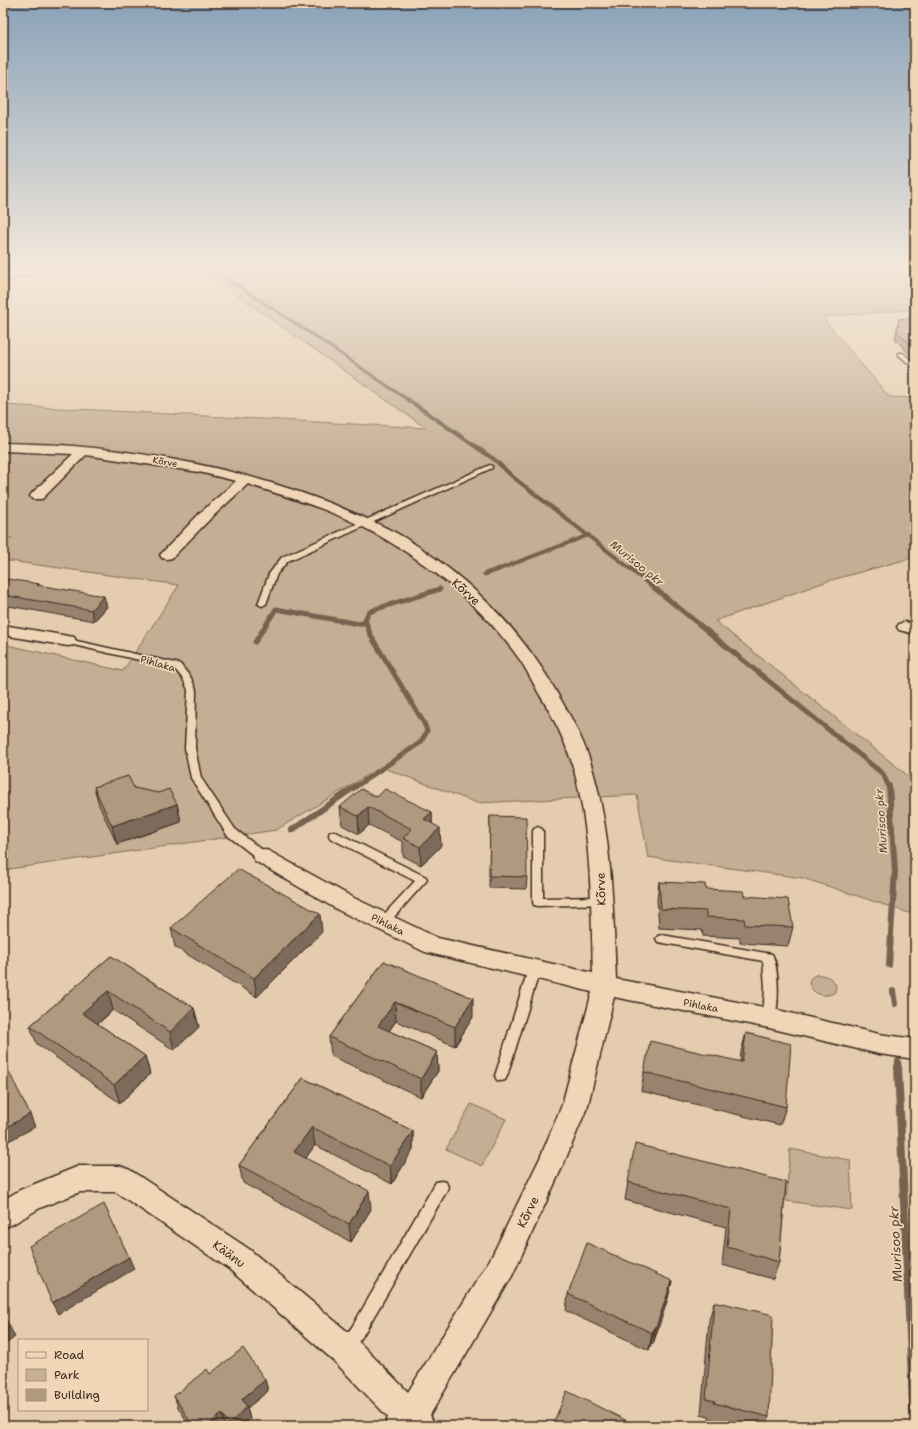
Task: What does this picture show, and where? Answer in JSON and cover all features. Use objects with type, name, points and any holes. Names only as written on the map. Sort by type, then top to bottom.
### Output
[{"type":"street","name":"Kõrve","points":[[3,447],[82,452],[138,458],[200,468],[246,479],[307,500],[366,523],[398,541],[431,563],[465,589],[498,623],[527,658],[560,713],[580,760],[591,808],[600,866],[605,985],[575,1105],[551,1163],[502,1266],[411,1423]]},
{"type":"street","points":[[37,496],[82,452]]},
{"type":"street","points":[[167,555],[196,524],[246,479]]},
{"type":"street","name":"Pihlaka","points":[[3,630],[68,641]]},
{"type":"street","name":"Pihlaka","points":[[262,856],[346,904],[433,946],[625,990],[770,1018],[879,1044],[915,1049]]},
{"type":"street","name":"Käänu","points":[[3,1215],[30,1198],[79,1179],[120,1179],[239,1259],[344,1349],[411,1423]]},
{"type":"lane","points":[[902,354],[915,367]]},
{"type":"lane","points":[[262,604],[272,573],[285,559],[490,467]]},
{"type":"lane","name":"Pihlaka","points":[[68,641],[177,666],[187,678],[192,690],[190,748],[196,778],[231,832],[262,856]]},
{"type":"lane","points":[[538,831],[538,902],[602,901]]},
{"type":"lane","points":[[334,835],[422,880],[383,922]]},
{"type":"lane","points":[[662,939],[768,957],[771,972],[772,992],[770,1018]]},
{"type":"lane","points":[[501,1076],[534,970]]},
{"type":"lane","points":[[344,1349],[357,1332],[441,1187]]},
{"type":"green space","points":[[295,336],[838,336],[889,397],[915,398],[915,557],[828,581],[715,621],[912,779],[915,915],[803,878],[648,857],[637,795],[477,803],[381,767],[276,830],[3,870],[3,644],[123,671],[179,585],[3,560],[3,549],[12,538],[3,536],[3,405],[426,428]]},
{"type":"green space","points":[[815,975],[822,975],[833,980],[836,986],[835,992],[823,995],[812,990],[809,982]]},
{"type":"green space","points":[[471,1104],[506,1119],[482,1166],[446,1149]]},
{"type":"green space","points":[[790,1149],[850,1160],[852,1210],[786,1201]]},
{"type":"building","points":[[902,336],[915,336],[914,348]]},
{"type":"building","points":[[8,579],[104,596],[91,610],[3,595],[3,583]]},
{"type":"building","points":[[128,776],[134,788],[158,793],[169,789],[177,804],[112,826],[94,787]]},
{"type":"building","points":[[361,789],[377,797],[385,789],[432,812],[424,819],[440,828],[420,847],[403,838],[412,829],[368,807],[358,816],[340,807]]},
{"type":"building","points":[[490,816],[526,817],[527,877],[489,876]]},
{"type":"building","points":[[238,869],[320,914],[254,978],[171,928]]},
{"type":"building","points":[[659,882],[705,884],[706,889],[743,891],[744,896],[788,899],[793,927],[745,925],[744,919],[706,917],[706,911],[661,909]]},
{"type":"building","points":[[111,956],[194,1008],[170,1032],[108,991],[82,1013],[145,1056],[114,1085],[30,1026]]},
{"type":"building","points":[[384,961],[473,998],[455,1027],[395,1002],[378,1026],[437,1052],[421,1079],[329,1037]]},
{"type":"building","points":[[746,1033],[791,1044],[786,1107],[644,1072],[650,1041],[742,1062]]},
{"type":"building","points":[[4,1062],[30,1114],[3,1129],[3,1063]]},
{"type":"building","points":[[303,1078],[413,1131],[390,1166],[312,1127],[294,1152],[369,1191],[349,1224],[239,1165]]},
{"type":"building","points":[[635,1144],[786,1182],[779,1262],[727,1247],[731,1209],[628,1182]]},
{"type":"building","points":[[104,1204],[129,1257],[52,1303],[29,1246]]},
{"type":"building","points":[[587,1243],[672,1281],[656,1327],[655,1326],[652,1333],[568,1294]]},
{"type":"building","points":[[714,1302],[773,1315],[769,1417],[714,1403],[715,1401],[706,1399]]},
{"type":"building","points":[[3,1315],[9,1325],[3,1330]]},
{"type":"building","points":[[243,1348],[265,1380],[242,1399],[247,1407],[229,1424],[222,1414],[207,1426],[193,1426],[174,1396],[207,1369],[210,1374]]},
{"type":"building","points":[[567,1391],[637,1426],[552,1426]]},
{"type":"waterway","name":"Murisoo pkr","points":[[314,336],[408,400]]},
{"type":"waterway","name":"Murisoo pkr","points":[[407,399],[495,460],[513,477],[588,535]]},
{"type":"waterway","points":[[497,570],[588,535]]},
{"type":"waterway","name":"Murisoo pkr","points":[[588,535],[632,570]]},
{"type":"waterway","points":[[485,574],[499,569]]},
{"type":"waterway","name":"Murisoo pkr","points":[[631,569],[883,774],[889,787]]},
{"type":"waterway","points":[[366,622],[365,620],[368,613],[376,609],[440,589]]},
{"type":"waterway","points":[[255,642],[276,609],[359,624],[366,622]]},
{"type":"waterway","points":[[355,787],[421,742],[427,731],[424,723],[371,636],[366,622]]},
{"type":"waterway","points":[[292,830],[356,786]]},
{"type":"waterway","name":"Murisoo pkr","points":[[889,786],[895,871],[889,965]]},
{"type":"waterway","name":"Murisoo pkr","points":[[893,991],[895,1004]]},
{"type":"waterway","name":"Murisoo pkr","points":[[898,1061],[898,1067]]},
{"type":"waterway","name":"Murisoo pkr","points":[[898,1067],[914,1426]]}]
